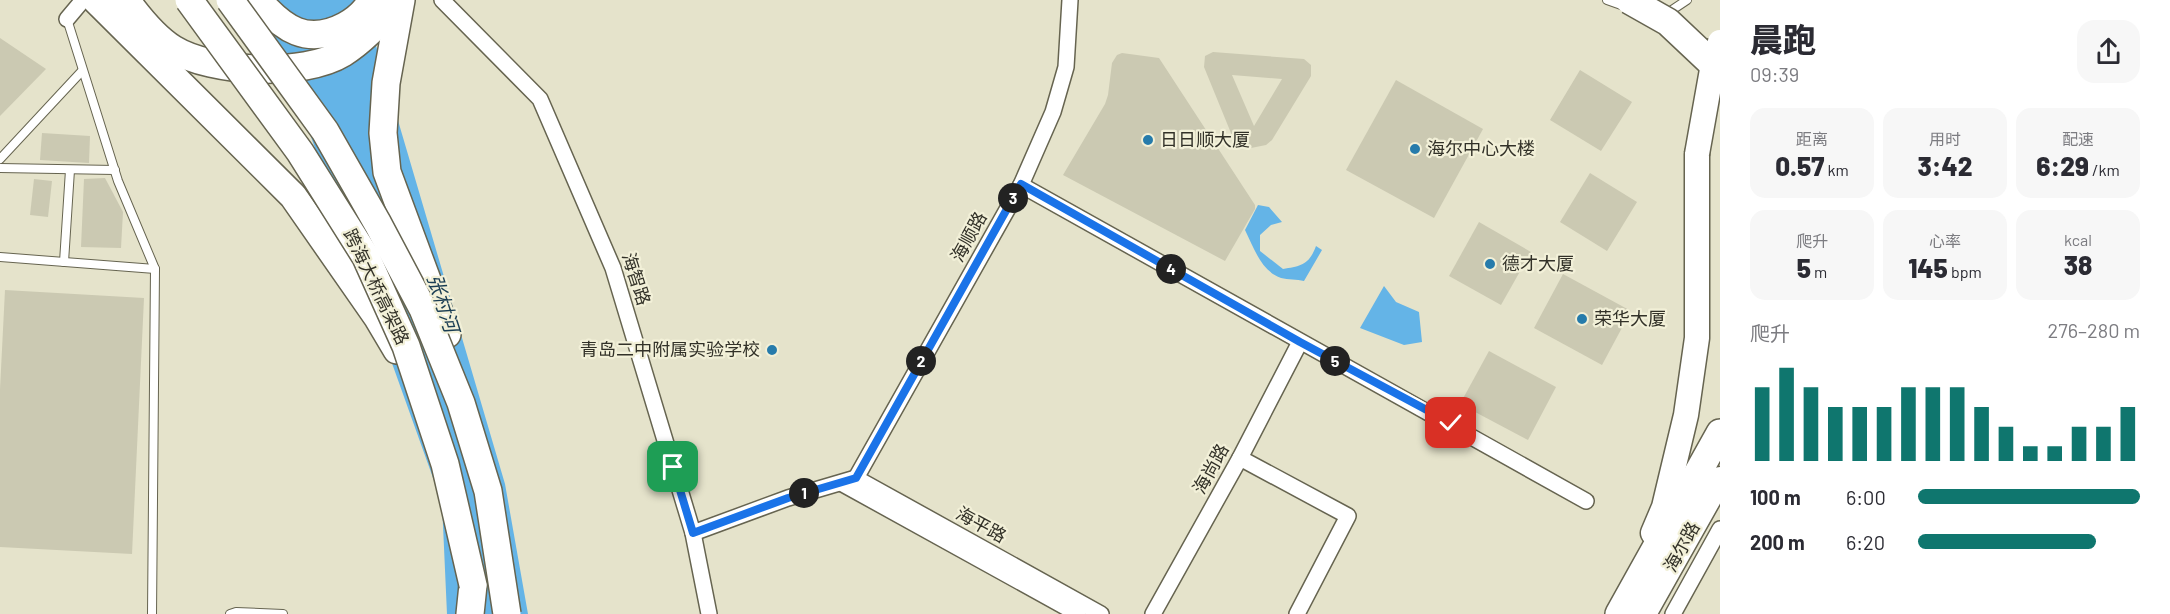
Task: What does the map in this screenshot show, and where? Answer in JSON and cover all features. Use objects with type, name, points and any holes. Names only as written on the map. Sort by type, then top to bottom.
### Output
[{"type":"highway","points":[[96,0],[293,196],[378,318],[400,355],[430,418]]},
{"type":"highway","points":[[126,0],[142,22],[174,49],[199,60],[248,69],[291,68],[327,60],[342,53],[374,28],[400,0]]},
{"type":"highway","name":"跨海大桥高架路","points":[[189,0],[300,152],[366,257],[406,346],[445,464],[473,585],[476,614]]},
{"type":"highway","name":"跨海大桥高架路","points":[[230,0],[325,131],[423,309],[461,403],[488,491],[507,614]]},
{"type":"highway","points":[[258,0],[286,27],[311,35],[326,35],[350,24],[372,0]]},
{"type":"highway","points":[[400,0],[386,83],[383,133],[387,172],[450,342],[461,403]]},
{"type":"highway","points":[[1629,0],[1668,22],[1720,71]]},
{"type":"highway","points":[[1618,614],[1720,433]]},
{"type":"highway","points":[[488,491],[514,614]]},
{"type":"highway","points":[[470,614],[473,585]]},
{"type":"main road","points":[[1618,614],[1664,507],[1686,415],[1697,338],[1697,154],[1713,64],[1720,42]]},
{"type":"main road","name":"海尔路","points":[[1644,614],[1720,479]]},
{"type":"street","points":[[67,19],[83,0]]},
{"type":"street","name":"海智路","points":[[442,0],[540,99],[613,268],[693,533],[709,614]]},
{"type":"street","name":"海顺路","points":[[849,480],[1021,184],[1053,112],[1066,66],[1070,0]]},
{"type":"street","points":[[1021,184],[1300,342],[1451,423],[1586,501]]},
{"type":"street","name":"海尚路","points":[[1153,614],[1240,458],[1300,342]]},
{"type":"street","points":[[1240,458],[1348,516],[1297,614]]},
{"type":"street","points":[[693,533],[788,498],[849,480]]},
{"type":"street","name":"海平路","points":[[849,480],[1078,614]]},
{"type":"street","name":"海平路","points":[[849,480],[1101,614]]},
{"type":"street","name":"海尔路","points":[[1673,614],[1720,529]]},
{"type":"lane","points":[[1607,0],[1654,21],[1687,0]]},
{"type":"lane","points":[[67,19],[115,170],[155,268],[152,614]]},
{"type":"lane","points":[[0,159],[82,71]]},
{"type":"lane","points":[[0,168],[115,170]]},
{"type":"lane","points":[[64,262],[70,170]]},
{"type":"lane","points":[[0,257],[155,268]]},
{"type":"lane","points":[[230,614],[236,612],[283,614]]},
{"type":"water","name":"张村河","points":[[262,0],[360,0],[369,22],[505,484],[528,614],[447,614],[442,503]]},
{"type":"water","points":[[1258,205],[1269,207],[1282,222],[1271,225],[1260,235],[1260,251],[1283,269],[1304,264],[1316,246],[1322,250],[1304,281],[1284,279],[1274,275],[1259,258],[1245,230]]},
{"type":"water","points":[[1384,286],[1396,302],[1419,312],[1422,342],[1404,345],[1360,328]]},
{"type":"building","points":[[0,38],[46,69],[0,116]]},
{"type":"building","points":[[1213,52],[1304,59],[1311,65],[1311,76],[1272,140],[1266,145],[1251,148],[1233,138],[1204,67],[1205,56]],"holes":[[[1232,75],[1282,79],[1254,126]]]},
{"type":"building","name":"日日顺大厦","points":[[1122,53],[1159,58],[1255,205],[1255,209],[1225,261],[1063,175],[1105,104],[1112,63],[1117,55]]},
{"type":"building","points":[[1580,70],[1632,102],[1601,151],[1550,120]]},
{"type":"building","name":"海尔中心大楼","points":[[1396,80],[1483,129],[1434,218],[1346,170]]},
{"type":"building","points":[[42,133],[90,136],[89,163],[40,160]]},
{"type":"building","points":[[1590,173],[1637,202],[1607,251],[1560,222]]},
{"type":"building","points":[[105,178],[123,212],[121,248],[81,247],[84,179]]},
{"type":"building","points":[[34,179],[52,181],[48,217],[30,215]]},
{"type":"building","name":"德才大厦","points":[[1479,222],[1531,252],[1501,305],[1449,276]]},
{"type":"building","name":"荣华大厦","points":[[1563,274],[1631,311],[1602,365],[1534,328]]},
{"type":"building","points":[[5,290],[144,298],[132,554],[0,547],[0,389]]},
{"type":"building","points":[[1489,351],[1556,387],[1528,440],[1460,404]]},
{"type":"place","name":"日日顺大厦","points":[[1148,140]]},
{"type":"place","name":"海尔中心大楼","points":[[1415,149]]},
{"type":"place","name":"德才大厦","points":[[1490,264]]},
{"type":"place","name":"荣华大厦","points":[[1582,319]]},
{"type":"place","name":"青岛二中附属实验学校","points":[[772,350]]},
{"type":"route","points":[[673,467],[693,533],[788,498],[856,478],[1021,184],[1300,342],[1451,423]]}]
